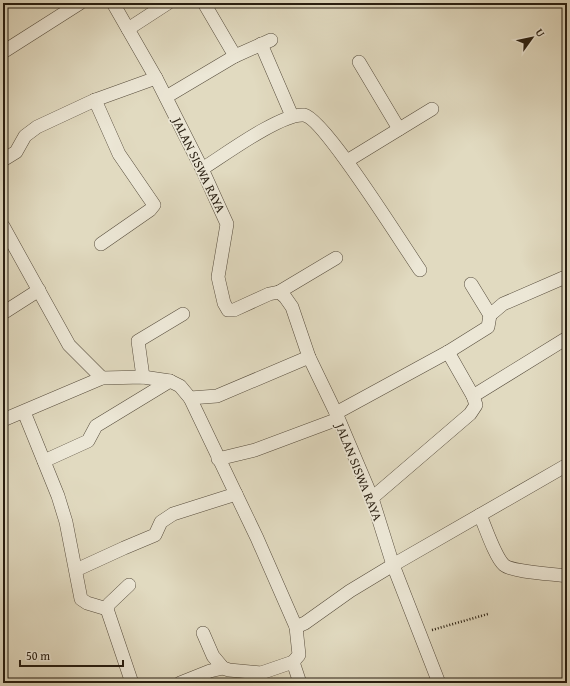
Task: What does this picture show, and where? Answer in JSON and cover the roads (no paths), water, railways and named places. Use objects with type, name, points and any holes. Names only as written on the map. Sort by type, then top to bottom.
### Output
[{"type":"street","points":[[3,52],[80,3]]},
{"type":"street","name":"JALAN SISWA RAYA","points":[[113,3],[166,97],[202,169],[227,224],[218,277],[224,303],[228,310],[234,310],[268,294],[279,292],[285,297],[292,307],[309,357],[337,416],[372,498],[393,565],[439,683]]},
{"type":"street","points":[[128,29],[168,3]]},
{"type":"street","points":[[204,3],[235,56]]},
{"type":"street","points":[[166,97],[235,56],[266,42],[292,116]]},
{"type":"street","points":[[359,62],[399,129]]},
{"type":"street","points":[[3,160],[16,152],[25,136],[37,127],[95,100],[156,78]]},
{"type":"street","points":[[95,100],[119,154],[154,205],[150,210],[100,244]]},
{"type":"street","points":[[347,161],[432,109]]},
{"type":"street","points":[[202,169],[269,127],[292,116],[304,115],[310,117],[347,161],[420,270]]},
{"type":"street","points":[[3,226],[69,346],[102,378]]},
{"type":"street","points":[[279,292],[336,258]]},
{"type":"street","points":[[490,315],[504,304],[563,278],[567,281]]},
{"type":"street","points":[[218,459],[255,450],[337,416],[488,328],[490,315],[471,284]]},
{"type":"street","points":[[3,313],[39,290]]},
{"type":"street","points":[[144,377],[138,341],[182,314]]},
{"type":"street","points":[[473,396],[567,338]]},
{"type":"street","points":[[372,498],[470,414],[476,405],[473,396],[448,352]]},
{"type":"street","points":[[190,398],[217,396],[309,357]]},
{"type":"street","points":[[3,420],[102,378],[144,377],[170,381],[180,386],[190,398],[257,538],[296,627],[299,655],[293,662],[261,673],[229,670],[223,668],[210,671],[197,680],[180,683]]},
{"type":"street","points":[[44,461],[88,441],[96,426],[170,381]]},
{"type":"street","points":[[24,412],[58,496],[66,522],[81,599],[87,603],[107,609]]},
{"type":"street","points":[[296,627],[350,591],[393,565],[567,465]]},
{"type":"street","points":[[76,570],[155,535],[161,522],[173,514],[236,494]]},
{"type":"street","points":[[480,515],[496,553],[504,565],[513,569],[567,576]]},
{"type":"street","points":[[129,585],[109,604],[107,609],[132,683]]},
{"type":"street","points":[[203,633],[214,656],[223,668]]},
{"type":"street","points":[[293,662],[300,683]]}]
